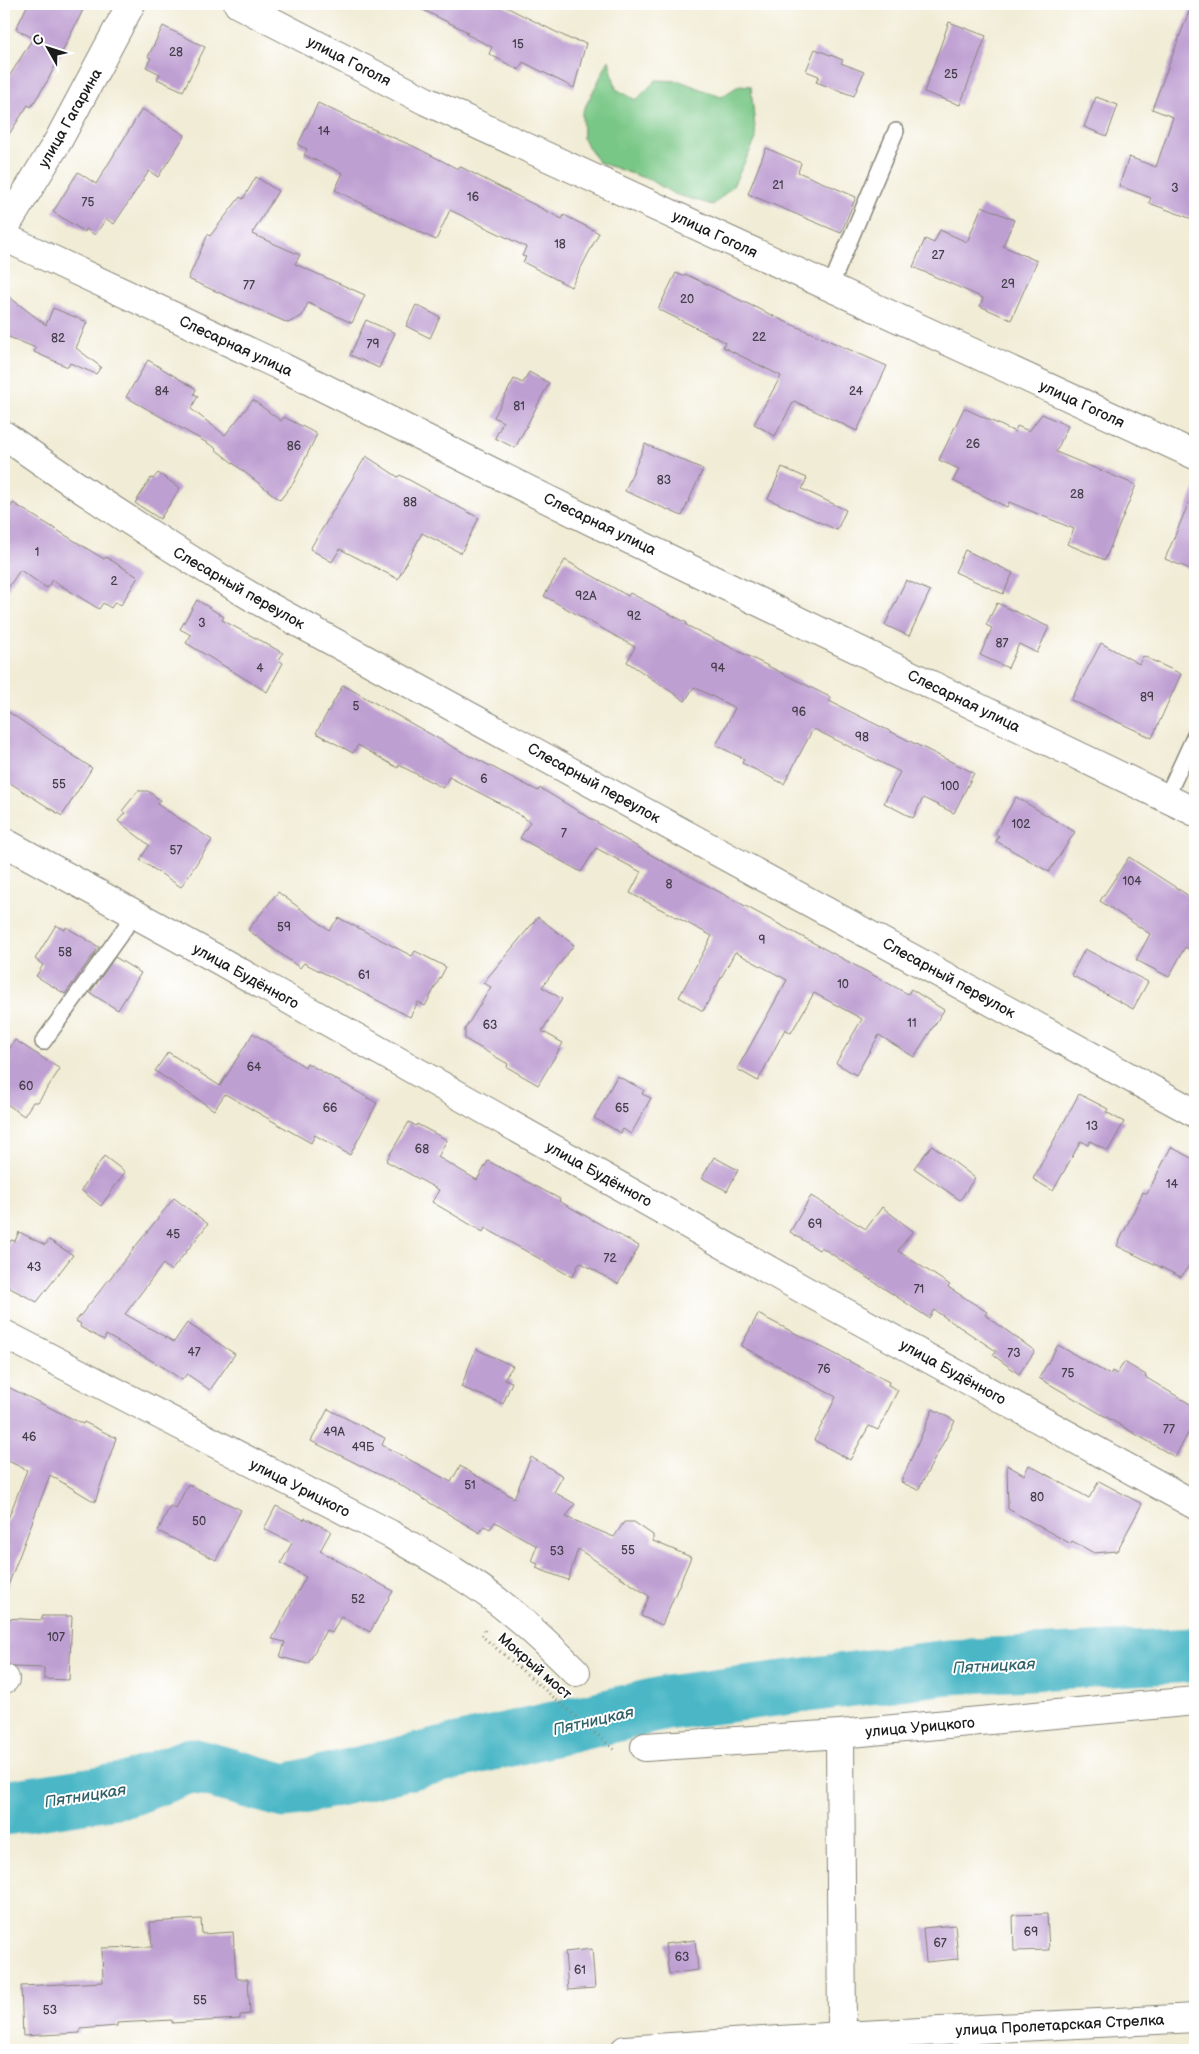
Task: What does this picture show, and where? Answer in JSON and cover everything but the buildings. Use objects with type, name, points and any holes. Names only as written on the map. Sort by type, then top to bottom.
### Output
[{"type":"street","name":"улица Гагарина","points":[[4,229],[58,141],[131,4]]},
{"type":"street","name":"улица Гоголя","points":[[238,4],[426,101],[830,287],[1193,449]]},
{"type":"street","name":"Слесарная улица","points":[[4,237],[289,370],[591,521],[1195,812]]},
{"type":"street","name":"Слесарный переулок","points":[[4,435],[62,477],[185,557],[257,600],[1195,1113]]},
{"type":"street","name":"улица Будённого","points":[[4,842],[806,1291],[1195,1505]]},
{"type":"street","name":"улица Урицкого","points":[[4,1334],[390,1534],[452,1571],[500,1603],[548,1644],[576,1672]]},
{"type":"street","name":"улица Урицкого","points":[[645,1748],[840,1734],[1195,1701]]},
{"type":"street","points":[[840,1734],[842,2036]]},
{"type":"street","name":"улица Пролетарская Стрелка","points":[[625,2050],[842,2036],[1195,2018]]},
{"type":"lane","points":[[830,287],[896,131]]},
{"type":"lane","points":[[1166,798],[1195,735]]},
{"type":"lane","points":[[43,1042],[135,914]]},
{"type":"path","name":"Мокрый мост","points":[[482,1636],[618,1752]]},
{"type":"green space","points":[[609,60],[616,89],[636,100],[656,80],[680,81],[721,97],[740,85],[751,86],[756,139],[733,186],[713,205],[674,194],[650,180],[598,162],[583,139],[582,113]]},
{"type":"waterway","name":"Пятницкая","points":[[4,1808],[129,1789],[191,1765],[285,1791],[666,1703],[948,1667],[1195,1655]]}]
